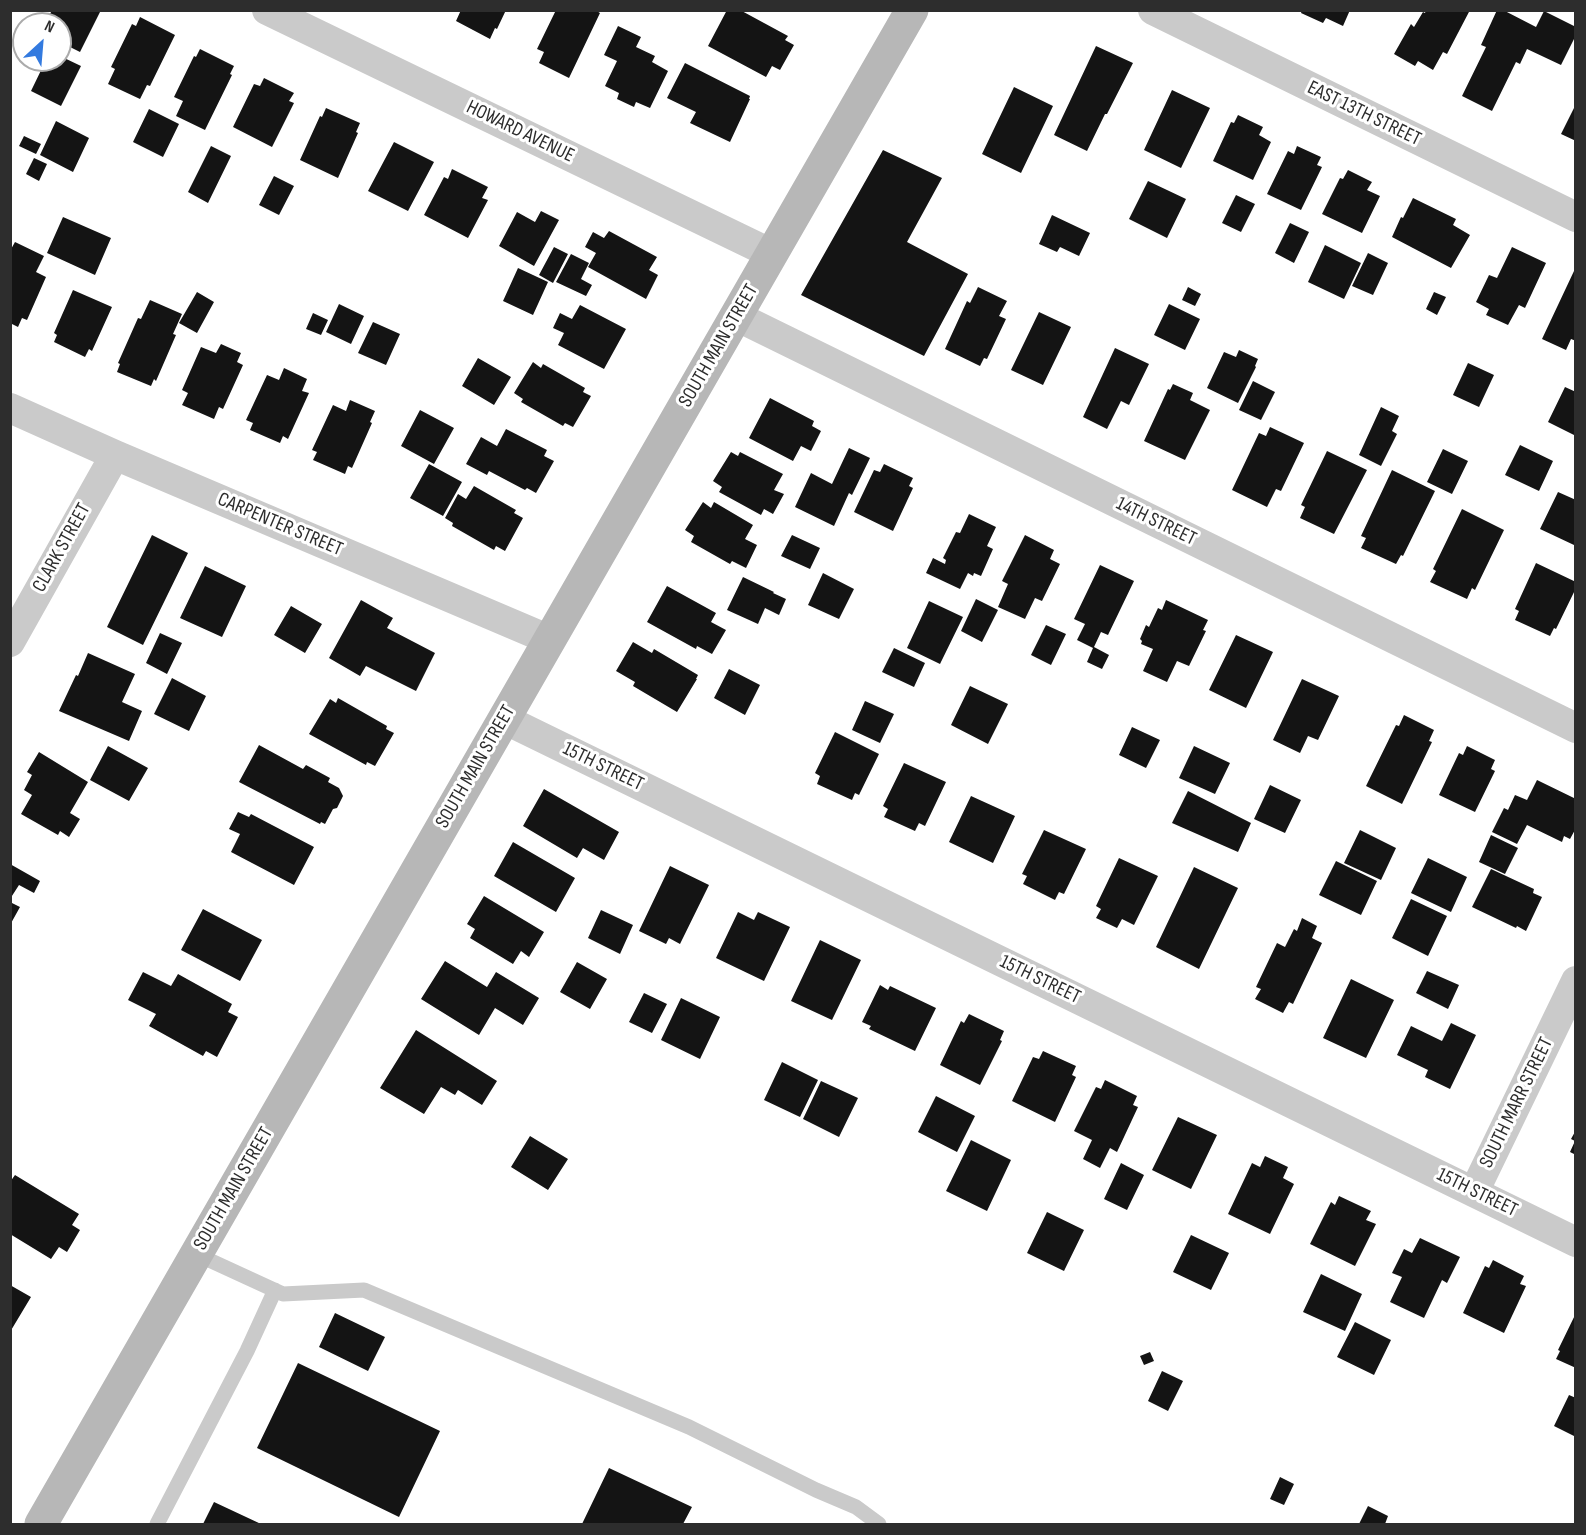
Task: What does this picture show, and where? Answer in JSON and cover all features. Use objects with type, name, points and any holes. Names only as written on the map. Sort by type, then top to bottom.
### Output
[{"type":"main road","name":"SOUTH MAIN STREET","points":[[41,1524],[912,10]]},
{"type":"street","name":"HOWARD AVENUE","points":[[267,10],[772,254]]},
{"type":"street","name":"EAST 13TH STREET","points":[[1153,10],[1575,218]]},
{"type":"street","name":"14TH STREET","points":[[736,316],[1575,728]]},
{"type":"street","name":"CARPENTER STREET","points":[[10,408],[550,640]]},
{"type":"street","name":"CLARK STREET","points":[[10,642],[115,455]]},
{"type":"street","name":"15TH STREET","points":[[504,719],[1575,1242]]},
{"type":"street","name":"SOUTH MARR STREET","points":[[1474,1192],[1575,981]]},
{"type":"lane","points":[[196,1254],[283,1294],[364,1290],[688,1427],[816,1490],[856,1507],[879,1524]]},
{"type":"lane","points":[[157,1524],[247,1351],[275,1290]]},
{"type":"building","points":[[52,10],[101,10],[80,52],[72,48],[72,12],[51,12]]},
{"type":"building","points":[[461,10],[506,10],[490,39],[456,21]]},
{"type":"building","points":[[556,10],[595,10],[600,13],[569,78],[539,63],[544,52],[537,49]]},
{"type":"building","points":[[727,10],[740,10],[788,36],[785,40],[794,45],[780,70],[772,66],[766,77],[708,46]]},
{"type":"building","points":[[1302,10],[1350,10],[1343,26],[1326,18],[1323,23],[1301,13]]},
{"type":"building","points":[[1426,10],[1470,10],[1447,54],[1443,52],[1433,70],[1418,61],[1415,66],[1394,54],[1411,24],[1414,27]]},
{"type":"building","points":[[1497,10],[1503,10],[1536,27],[1544,11],[1576,27],[1576,35],[1561,65],[1527,49],[1520,64],[1516,62],[1492,111],[1462,96],[1486,47],[1481,45]]},
{"type":"building","points":[[140,17],[175,35],[150,86],[147,85],[140,99],[108,84],[115,69],[111,67],[132,24],[136,26]]},
{"type":"building","points":[[618,26],[641,37],[636,47],[655,56],[652,62],[668,71],[650,108],[636,102],[634,107],[617,99],[619,93],[605,86],[617,61],[604,55]]},
{"type":"building","points":[[1096,46],[1133,63],[1087,151],[1054,135]]},
{"type":"building","points":[[200,49],[234,66],[230,74],[232,75],[205,130],[176,116],[183,101],[174,97],[194,56],[196,57]]},
{"type":"building","points":[[72,62],[81,66],[61,106],[31,91],[40,72],[72,72]]},
{"type":"building","points":[[685,63],[750,96],[730,142],[690,123],[696,112],[667,98]]},
{"type":"building","points":[[264,78],[294,93],[289,101],[294,103],[272,147],[233,127],[254,84],[260,86]]},
{"type":"building","points":[[1014,87],[1053,106],[1021,173],[982,154]]},
{"type":"building","points":[[1172,90],[1210,108],[1181,168],[1144,150]]},
{"type":"building","points":[[1576,104],[1576,141],[1561,134]]},
{"type":"building","points":[[326,108],[360,123],[356,132],[358,133],[338,178],[300,160]]},
{"type":"building","points":[[149,109],[179,124],[163,157],[133,142]]},
{"type":"building","points":[[1238,115],[1263,127],[1259,135],[1271,142],[1253,180],[1213,161],[1231,122],[1234,123]]},
{"type":"building","points":[[56,121],[89,138],[73,172],[40,155]]},
{"type":"building","points":[[24,136],[41,144],[36,154],[19,146]]},
{"type":"building","points":[[394,142],[434,162],[408,211],[368,191]]},
{"type":"building","points":[[211,146],[231,156],[208,203],[188,192]]},
{"type":"building","points":[[1297,146],[1321,157],[1317,165],[1322,167],[1301,210],[1267,194],[1288,151],[1294,154]]},
{"type":"building","points":[[883,150],[942,178],[907,242],[968,274],[924,356],[801,295]]},
{"type":"building","points":[[34,158],[47,164],[39,181],[26,174]]},
{"type":"building","points":[[452,169],[488,187],[482,198],[488,200],[468,238],[424,215],[444,177],[448,179]]},
{"type":"building","points":[[1348,170],[1372,182],[1367,190],[1380,196],[1362,233],[1322,214],[1340,178],[1343,179]]},
{"type":"building","points":[[274,176],[294,186],[279,215],[259,205]]},
{"type":"building","points":[[1148,181],[1186,199],[1167,238],[1129,219]]},
{"type":"building","points":[[1236,195],[1255,204],[1241,232],[1222,223]]},
{"type":"building","points":[[1413,198],[1456,219],[1453,225],[1470,235],[1451,268],[1392,237]]},
{"type":"building","points":[[541,211],[559,220],[534,266],[499,246],[517,212],[535,222]]},
{"type":"building","points":[[1052,215],[1090,233],[1079,256],[1060,247],[1057,252],[1039,244]]},
{"type":"building","points":[[63,217],[111,238],[95,275],[47,253]]},
{"type":"building","points":[[1290,223],[1309,232],[1294,263],[1275,253]]},
{"type":"building","points":[[609,231],[657,257],[649,270],[658,275],[646,299],[588,267],[596,253],[585,247],[593,232],[604,238]]},
{"type":"building","points":[[15,242],[44,256],[36,272],[46,277],[27,320],[22,318],[18,327],[10,323],[10,251]]},
{"type":"building","points":[[1325,245],[1361,263],[1344,299],[1308,282]]},
{"type":"building","points":[[554,247],[568,254],[553,283],[539,275]]},
{"type":"building","points":[[1512,247],[1546,263],[1525,308],[1519,305],[1508,325],[1486,315],[1489,309],[1476,302],[1489,275],[1497,278]]},
{"type":"building","points":[[1368,253],[1388,263],[1373,295],[1352,286]]},
{"type":"building","points":[[571,254],[589,263],[581,279],[592,285],[586,296],[556,282]]},
{"type":"building","points":[[518,268],[548,282],[533,315],[503,301]]},
{"type":"building","points":[[1574,271],[1576,272],[1576,341],[1571,339],[1566,350],[1542,339]]},
{"type":"building","points":[[978,287],[1007,301],[999,316],[1006,319],[987,359],[984,358],[980,366],[945,349],[967,301],[970,303]]},
{"type":"building","points":[[1188,287],[1201,294],[1195,306],[1182,300]]},
{"type":"building","points":[[73,290],[112,307],[92,351],[89,349],[85,357],[54,342],[57,335],[54,333]]},
{"type":"building","points":[[197,292],[214,302],[197,333],[179,323]]},
{"type":"building","points":[[1434,292],[1446,297],[1437,315],[1426,309]]},
{"type":"building","points":[[150,300],[182,314],[173,334],[176,335],[156,381],[154,379],[151,386],[117,372],[120,364],[118,363],[138,318],[141,319]]},
{"type":"building","points":[[339,304],[364,316],[351,344],[326,332]]},
{"type":"building","points":[[1169,304],[1200,319],[1185,350],[1154,335]]},
{"type":"building","points":[[580,305],[626,329],[604,369],[558,345],[564,333],[553,328],[560,313],[572,319]]},
{"type":"building","points":[[1039,312],[1071,327],[1043,385],[1011,370]]},
{"type":"building","points":[[313,313],[328,320],[321,335],[306,329]]},
{"type":"building","points":[[373,322],[400,334],[386,365],[358,353]]},
{"type":"building","points":[[221,344],[241,353],[237,362],[243,365],[223,409],[219,407],[214,419],[182,405],[188,393],[182,390],[201,347],[216,353]]},
{"type":"building","points":[[1115,348],[1149,364],[1129,405],[1121,401],[1107,429],[1083,417]]},
{"type":"building","points":[[1239,350],[1258,359],[1238,403],[1207,388],[1224,352],[1236,357]]},
{"type":"building","points":[[478,358],[511,377],[494,405],[462,386]]},
{"type":"building","points":[[533,362],[541,368],[543,364],[585,388],[583,392],[591,396],[573,427],[565,423],[563,426],[521,402],[523,399],[514,393]]},
{"type":"building","points":[[1468,363],[1494,375],[1479,407],[1453,395]]},
{"type":"building","points":[[284,368],[307,379],[302,391],[309,393],[288,439],[283,436],[280,443],[250,430],[253,423],[246,420],[267,375],[279,380]]},
{"type":"building","points":[[1253,381],[1275,392],[1261,420],[1239,410]]},
{"type":"building","points":[[1173,384],[1193,393],[1190,400],[1210,410],[1185,460],[1144,441],[1168,389],[1170,390]]},
{"type":"building","points":[[1565,387],[1576,392],[1576,436],[1548,422]]},
{"type":"building","points":[[770,398],[814,421],[812,426],[821,431],[811,451],[801,446],[793,461],[749,438]]},
{"type":"building","points":[[350,400],[375,411],[352,468],[348,466],[345,474],[313,460],[317,452],[312,450],[333,405],[346,411]]},
{"type":"building","points":[[1381,407],[1399,416],[1392,431],[1397,434],[1381,466],[1359,455]]},
{"type":"building","points":[[420,410],[454,428],[434,464],[401,446]]},
{"type":"building","points":[[1270,427],[1304,443],[1281,491],[1276,489],[1267,507],[1232,490],[1259,433],[1266,436]]},
{"type":"building","points":[[506,429],[547,450],[544,456],[554,461],[536,493],[527,488],[525,490],[489,471],[487,475],[466,464],[481,437],[497,446]]},
{"type":"building","points":[[1520,445],[1553,461],[1539,491],[1505,475]]},
{"type":"building","points":[[849,448],[870,458],[852,495],[849,493],[834,526],[795,507],[811,473],[832,484]]},
{"type":"building","points":[[1443,449],[1468,461],[1452,494],[1427,482]]},
{"type":"building","points":[[1327,451],[1367,470],[1334,534],[1300,518],[1305,507],[1301,505]]},
{"type":"building","points":[[731,452],[738,456],[740,452],[783,474],[774,490],[784,494],[773,514],[764,509],[761,515],[719,492],[722,487],[713,481]]},
{"type":"building","points":[[429,464],[462,482],[443,516],[410,498]]},
{"type":"building","points":[[884,464],[913,478],[909,486],[913,488],[893,531],[854,512],[874,470],[880,472]]},
{"type":"building","points":[[1392,470],[1435,491],[1403,556],[1401,555],[1396,564],[1361,548],[1366,538],[1361,536]]},
{"type":"building","points":[[474,486],[516,510],[514,513],[523,518],[505,551],[496,546],[494,550],[452,526],[453,523],[445,518],[458,494],[466,499]]},
{"type":"building","points":[[1558,492],[1576,500],[1576,541],[1574,545],[1540,529]]},
{"type":"building","points":[[703,502],[711,508],[714,502],[753,525],[745,539],[757,545],[746,568],[732,561],[730,564],[691,542],[694,536],[685,530]]},
{"type":"building","points":[[1462,509],[1504,530],[1475,590],[1472,588],[1467,599],[1430,582],[1436,571],[1433,569]]},
{"type":"building","points":[[969,514],[996,527],[987,546],[993,549],[981,576],[968,573],[960,589],[926,573],[933,558],[945,564],[946,560],[943,558],[956,532],[960,533]]},
{"type":"building","points":[[152,535],[188,553],[143,645],[107,627]]},
{"type":"building","points":[[792,535],[820,548],[810,569],[781,556]]},
{"type":"building","points":[[1025,535],[1054,550],[1050,559],[1060,564],[1042,601],[1035,598],[1025,619],[998,607],[1008,584],[1002,581]]},
{"type":"building","points":[[1536,563],[1576,582],[1576,588],[1556,629],[1554,628],[1550,636],[1515,620],[1519,611],[1515,609]]},
{"type":"building","points":[[1100,565],[1134,581],[1108,635],[1101,632],[1094,647],[1109,655],[1102,669],[1087,662],[1093,648],[1077,640],[1085,624],[1074,619]]},
{"type":"building","points":[[205,566],[246,586],[222,637],[180,618]]},
{"type":"building","points":[[823,573],[854,589],[839,619],[808,605]]},
{"type":"building","points":[[743,577],[786,599],[779,615],[765,608],[758,624],[727,610]]},
{"type":"building","points":[[667,586],[716,613],[711,622],[726,630],[712,654],[697,646],[696,649],[647,622]]},
{"type":"building","points":[[976,599],[998,610],[982,642],[961,631]]},
{"type":"building","points":[[361,600],[393,618],[387,628],[435,653],[416,691],[366,666],[360,676],[329,658]]},
{"type":"building","points":[[1166,600],[1208,620],[1203,630],[1206,631],[1189,666],[1177,661],[1167,682],[1143,671],[1153,649],[1141,644],[1140,639],[1146,625],[1149,627],[1158,608],[1162,610]]},
{"type":"building","points":[[929,601],[963,617],[940,664],[907,648]]},
{"type":"building","points":[[291,606],[322,624],[305,653],[274,635]]},
{"type":"building","points":[[1046,625],[1066,634],[1051,665],[1031,655]]},
{"type":"building","points":[[160,633],[182,643],[167,674],[146,663]]},
{"type":"building","points":[[1236,635],[1273,652],[1246,708],[1209,690]]},
{"type":"building","points":[[633,642],[652,653],[654,649],[698,675],[677,712],[633,686],[635,682],[616,671]]},
{"type":"building","points":[[894,648],[925,663],[914,687],[882,672]]},
{"type":"building","points":[[88,653],[135,674],[122,702],[142,711],[129,741],[59,711]]},
{"type":"building","points":[[729,669],[760,685],[745,715],[714,698]]},
{"type":"building","points":[[172,678],[206,696],[189,731],[154,714]]},
{"type":"building","points":[[1302,679],[1339,696],[1318,740],[1308,736],[1300,753],[1273,740]]},
{"type":"building","points":[[970,686],[1008,704],[988,744],[951,725]]},
{"type":"building","points":[[338,698],[387,726],[386,729],[394,733],[375,766],[367,762],[366,765],[309,734],[330,699],[336,703]]},
{"type":"building","points":[[865,701],[894,714],[880,743],[852,730]]},
{"type":"building","points":[[1404,715],[1434,730],[1429,741],[1432,742],[1402,804],[1366,786],[1396,725],[1399,726]]},
{"type":"building","points":[[1132,727],[1160,740],[1146,768],[1119,755]]},
{"type":"building","points":[[835,732],[879,754],[859,795],[855,793],[852,800],[817,784],[820,776],[815,773]]},
{"type":"building","points":[[259,745],[303,769],[306,765],[330,778],[328,782],[339,788],[343,796],[325,824],[321,822],[320,824],[239,782]]},
{"type":"building","points":[[108,746],[148,768],[129,801],[90,780]]},
{"type":"building","points":[[1194,746],[1230,763],[1215,794],[1179,778]]},
{"type":"building","points":[[1467,746],[1495,760],[1491,769],[1495,771],[1475,812],[1439,795],[1459,753],[1463,755]]},
{"type":"building","points":[[39,752],[88,782],[70,813],[80,819],[69,837],[60,831],[58,835],[21,814],[32,795],[24,790],[32,775],[27,772]]},
{"type":"building","points":[[904,763],[946,782],[925,826],[919,823],[915,831],[884,817],[888,809],[883,806]]},
{"type":"building","points":[[1537,780],[1576,799],[1576,828],[1570,839],[1564,836],[1562,842],[1527,825],[1517,844],[1492,832],[1504,808],[1508,810],[1515,795],[1527,800]]},
{"type":"building","points":[[1270,785],[1301,800],[1285,833],[1254,819]]},
{"type":"building","points":[[544,789],[619,832],[604,860],[583,848],[577,858],[523,826]]},
{"type":"building","points":[[1188,791],[1251,823],[1238,852],[1172,823]]},
{"type":"building","points":[[971,796],[1015,816],[993,863],[949,842]]},
{"type":"building","points":[[238,812],[249,817],[251,814],[314,847],[294,885],[231,852],[240,834],[229,829]]},
{"type":"building","points":[[1044,830],[1086,849],[1064,894],[1059,892],[1055,900],[1023,884],[1027,876],[1022,874]]},
{"type":"building","points":[[1360,830],[1396,848],[1381,880],[1344,863]]},
{"type":"building","points":[[1491,835],[1518,848],[1505,874],[1479,862]]},
{"type":"building","points":[[513,842],[575,878],[556,912],[494,876]]},
{"type":"building","points":[[1119,858],[1158,876],[1134,925],[1122,919],[1117,928],[1096,918],[1101,909],[1096,906]]},
{"type":"building","points":[[1428,858],[1467,877],[1451,912],[1411,893]]},
{"type":"building","points":[[1336,861],[1377,881],[1361,915],[1319,895]]},
{"type":"building","points":[[10,864],[40,881],[34,893],[19,885],[10,899]]},
{"type":"building","points":[[670,866],[709,885],[680,944],[669,938],[666,944],[639,931]]},
{"type":"building","points":[[1194,867],[1238,888],[1199,969],[1156,947]]},
{"type":"building","points":[[1491,869],[1534,889],[1533,893],[1542,897],[1526,931],[1472,907]]},
{"type":"building","points":[[484,896],[544,932],[529,957],[521,951],[513,964],[470,938],[475,929],[467,924]]},
{"type":"building","points":[[1411,899],[1447,916],[1428,956],[1392,938]]},
{"type":"building","points":[[10,902],[20,907],[10,925]]},
{"type":"building","points":[[203,909],[262,940],[240,981],[181,950]]},
{"type":"building","points":[[601,910],[633,925],[620,954],[588,938]]},
{"type":"building","points":[[738,912],[754,920],[758,912],[790,927],[764,981],[716,958]]},
{"type":"building","points":[[1302,918],[1317,926],[1312,938],[1322,943],[1293,1004],[1289,1002],[1283,1013],[1255,999],[1261,989],[1256,987],[1277,943],[1285,947],[1294,929],[1297,931]]},
{"type":"building","points":[[820,940],[861,960],[832,1020],[791,1001]]},
{"type":"building","points":[[445,961],[487,987],[496,972],[539,998],[523,1025],[495,1008],[479,1035],[421,999]]},
{"type":"building","points":[[577,962],[607,979],[590,1009],[560,992]]},
{"type":"building","points":[[1427,971],[1459,985],[1448,1009],[1416,993]]},
{"type":"building","points":[[143,972],[171,986],[178,974],[232,1004],[228,1012],[238,1017],[217,1057],[206,1051],[203,1056],[149,1026],[156,1014],[128,1000]]},
{"type":"building","points":[[1351,979],[1394,1000],[1366,1058],[1323,1038]]},
{"type":"building","points":[[880,985],[888,990],[890,986],[936,1008],[915,1051],[869,1029],[871,1026],[862,1022]]},
{"type":"building","points":[[644,993],[667,1004],[652,1033],[629,1022]]},
{"type":"building","points":[[681,998],[720,1017],[700,1059],[661,1040]]},
{"type":"building","points":[[969,1014],[1004,1031],[1000,1040],[1002,1041],[980,1085],[940,1065],[961,1021],[964,1023]]},
{"type":"building","points":[[1451,1023],[1476,1035],[1450,1089],[1425,1077],[1428,1070],[1397,1055],[1411,1026],[1442,1041]]},
{"type":"building","points":[[416,1030],[497,1081],[482,1105],[458,1090],[455,1095],[441,1087],[424,1114],[380,1088]]},
{"type":"building","points":[[1043,1051],[1076,1066],[1072,1075],[1076,1077],[1055,1122],[1012,1101],[1033,1057],[1039,1059]]},
{"type":"building","points":[[782,1062],[818,1080],[800,1117],[764,1100]]},
{"type":"building","points":[[1105,1080],[1137,1096],[1133,1105],[1138,1107],[1117,1152],[1110,1148],[1100,1168],[1083,1159],[1092,1140],[1074,1131],[1096,1087],[1101,1089]]},
{"type":"building","points":[[821,1081],[858,1098],[839,1137],[803,1119]]},
{"type":"building","points":[[936,1096],[975,1116],[957,1152],[918,1132]]},
{"type":"building","points":[[1178,1117],[1217,1135],[1191,1189],[1152,1170]]},
{"type":"building","points":[[1576,1130],[1576,1155],[1570,1152],[1575,1141],[1571,1139]]},
{"type":"building","points":[[530,1136],[568,1159],[548,1190],[511,1167]]},
{"type":"building","points":[[971,1140],[1011,1160],[987,1211],[946,1191]]},
{"type":"building","points":[[1265,1156],[1288,1167],[1283,1178],[1294,1184],[1270,1234],[1228,1214],[1252,1163],[1260,1167]]},
{"type":"building","points":[[1121,1163],[1144,1175],[1127,1210],[1104,1199]]},
{"type":"building","points":[[15,1175],[79,1214],[72,1225],[80,1230],[67,1252],[59,1247],[51,1259],[10,1234],[10,1182]]},
{"type":"building","points":[[1339,1196],[1371,1211],[1366,1220],[1376,1224],[1355,1266],[1310,1244],[1331,1202],[1335,1205]]},
{"type":"building","points":[[1047,1212],[1084,1230],[1064,1271],[1027,1253]]},
{"type":"building","points":[[1191,1235],[1229,1253],[1211,1290],[1173,1272]]},
{"type":"building","points":[[1420,1238],[1460,1257],[1447,1283],[1442,1280],[1424,1318],[1390,1302],[1402,1277],[1392,1273],[1404,1249],[1412,1253]]},
{"type":"building","points":[[1493,1260],[1524,1276],[1520,1284],[1526,1286],[1504,1333],[1463,1313],[1485,1266],[1489,1268]]},
{"type":"building","points":[[1321,1274],[1362,1294],[1345,1331],[1303,1312]]},
{"type":"building","points":[[10,1285],[31,1297],[10,1332]]},
{"type":"building","points":[[335,1313],[385,1337],[368,1371],[319,1347]]},
{"type":"building","points":[[1576,1313],[1576,1368],[1556,1359]]},
{"type":"building","points":[[1355,1322],[1391,1340],[1374,1375],[1337,1357]]},
{"type":"building","points":[[1150,1352],[1154,1361],[1144,1365],[1140,1356]]},
{"type":"building","points":[[298,1363],[440,1431],[399,1517],[257,1448]]},
{"type":"building","points":[[1162,1371],[1183,1381],[1168,1411],[1148,1401]]},
{"type":"building","points":[[1569,1395],[1576,1398],[1576,1437],[1554,1426]]},
{"type":"building","points":[[609,1468],[692,1507],[683,1524],[582,1524]]},
{"type":"building","points":[[1280,1477],[1294,1484],[1284,1505],[1270,1499]]},
{"type":"building","points":[[214,1502],[261,1524],[203,1524]]},
{"type":"building","points":[[1368,1506],[1388,1516],[1385,1524],[1359,1524]]}]
